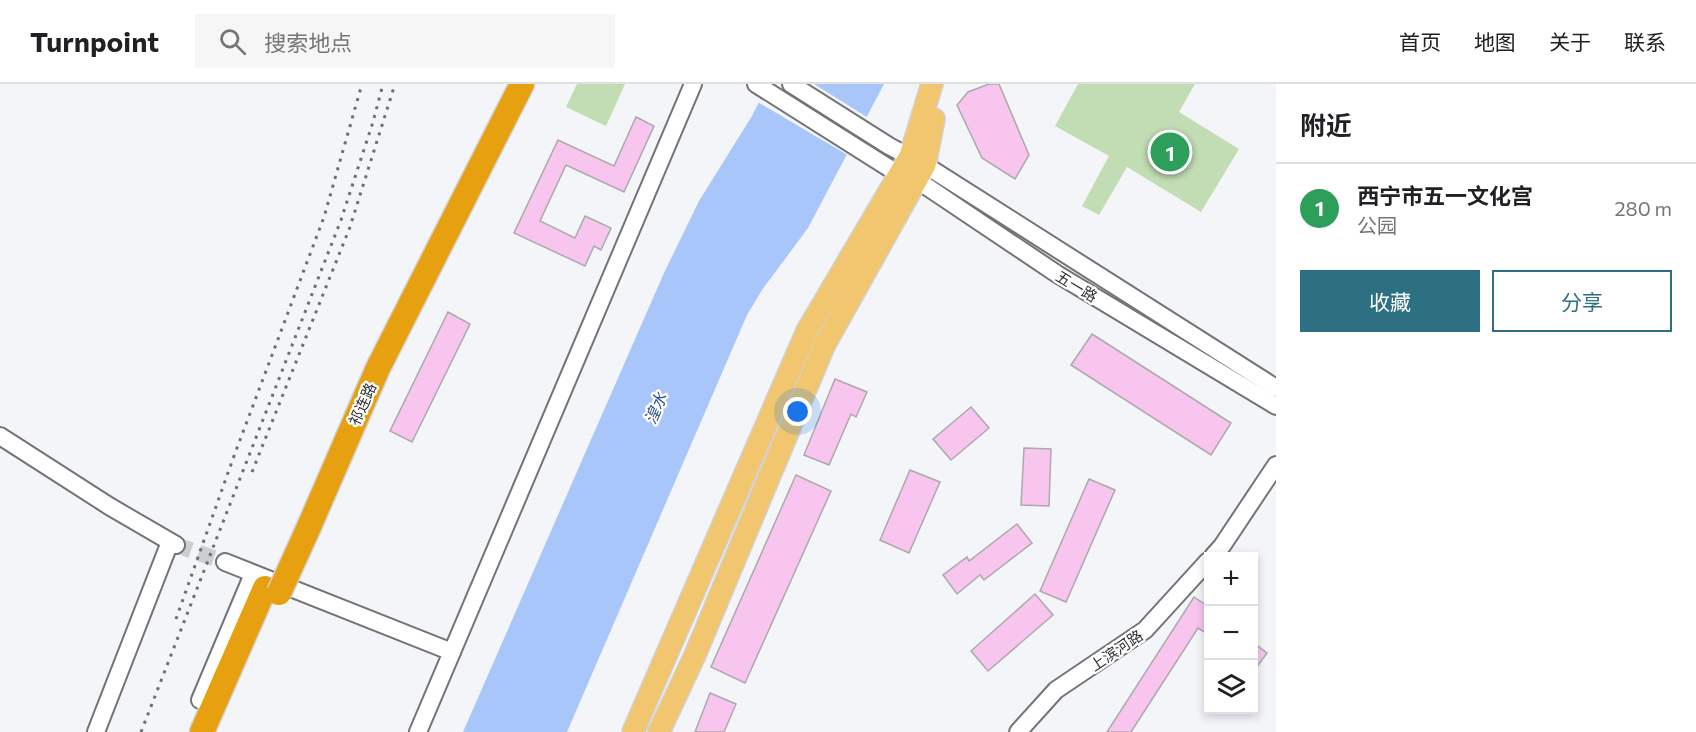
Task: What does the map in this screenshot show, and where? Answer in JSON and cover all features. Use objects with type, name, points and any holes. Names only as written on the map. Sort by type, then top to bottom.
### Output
[{"type":"highway","name":"祁连路","points":[[300,526],[386,316],[504,84]]},
{"type":"highway","name":"祁连路","points":[[202,732],[266,585],[300,526],[522,84]]},
{"type":"highway","name":"祁连路","points":[[218,732],[266,585]]},
{"type":"main road","points":[[633,732],[807,331],[913,169],[932,84]]},
{"type":"main road","points":[[659,732],[694,655],[824,346],[913,169],[931,129],[946,84]]},
{"type":"street","points":[[418,732],[693,84]]},
{"type":"street","name":"五一路","points":[[756,84],[880,163],[913,169],[1276,388]]},
{"type":"street","name":"五一路","points":[[791,84],[889,147],[913,169],[1057,274],[1276,406]]},
{"type":"street","points":[[0,436],[173,544],[96,732]]},
{"type":"street","points":[[1217,552],[1276,465]]},
{"type":"street","points":[[225,562],[266,585],[452,652]]},
{"type":"street","name":"上滨河路","points":[[1018,732],[1056,690],[1145,630],[1204,566]]},
{"type":"green space","points":[[577,84],[625,84],[606,126],[566,107]]},
{"type":"green space","points":[[1078,84],[1195,84],[1179,112],[1239,149],[1201,212],[1127,167],[1099,215],[1082,206],[1109,156],[1055,126]]},
{"type":"water","name":"湟水","points":[[768,84],[884,84],[808,228],[762,290],[747,315],[567,732],[463,732],[664,273],[699,201],[752,116]]},
{"type":"pier","points":[[765,84],[814,84],[870,119],[851,157],[756,101]]},
{"type":"building","points":[[989,84],[999,84],[1029,155],[1015,179],[982,158],[957,105],[968,92]]},
{"type":"building","points":[[636,117],[654,126],[624,192],[566,165],[540,221],[575,238],[585,216],[611,228],[601,250],[594,246],[585,266],[514,233],[558,140],[614,166]]},
{"type":"building","points":[[448,312],[470,324],[412,442],[390,431]]},
{"type":"building","points":[[1092,334],[1231,423],[1211,455],[1071,365]]},
{"type":"building","points":[[835,379],[867,392],[856,417],[851,414],[829,465],[804,455]]},
{"type":"building","points":[[971,407],[989,428],[951,460],[933,439]]},
{"type":"building","points":[[1024,448],[1051,449],[1049,506],[1021,505]]},
{"type":"building","points":[[910,470],[940,482],[909,553],[880,540]]},
{"type":"building","points":[[796,475],[831,491],[745,683],[711,667]]},
{"type":"building","points":[[1089,479],[1115,490],[1066,602],[1040,591]]},
{"type":"building","points":[[1017,524],[1032,543],[984,580],[980,575],[957,594],[943,575],[967,557],[969,561]]},
{"type":"building","points":[[1035,594],[1053,615],[988,671],[971,651]]},
{"type":"building","points":[[1194,597],[1204,604],[1204,632],[1198,628],[1131,732],[1107,732]]},
{"type":"building","points":[[1258,646],[1267,653],[1258,665]]},
{"type":"building","points":[[710,693],[736,704],[724,732],[695,732]]},
{"type":"tunnel","points":[[176,545],[225,562]]},
{"type":"railway","points":[[176,619],[234,456],[324,217],[362,84]]},
{"type":"railway","points":[[141,732],[341,220],[383,84]]},
{"type":"railway","points":[[252,472],[350,227],[395,84]]},
{"type":"place","name":"西宁市五一文化宫","points":[[1170,152]]}]
